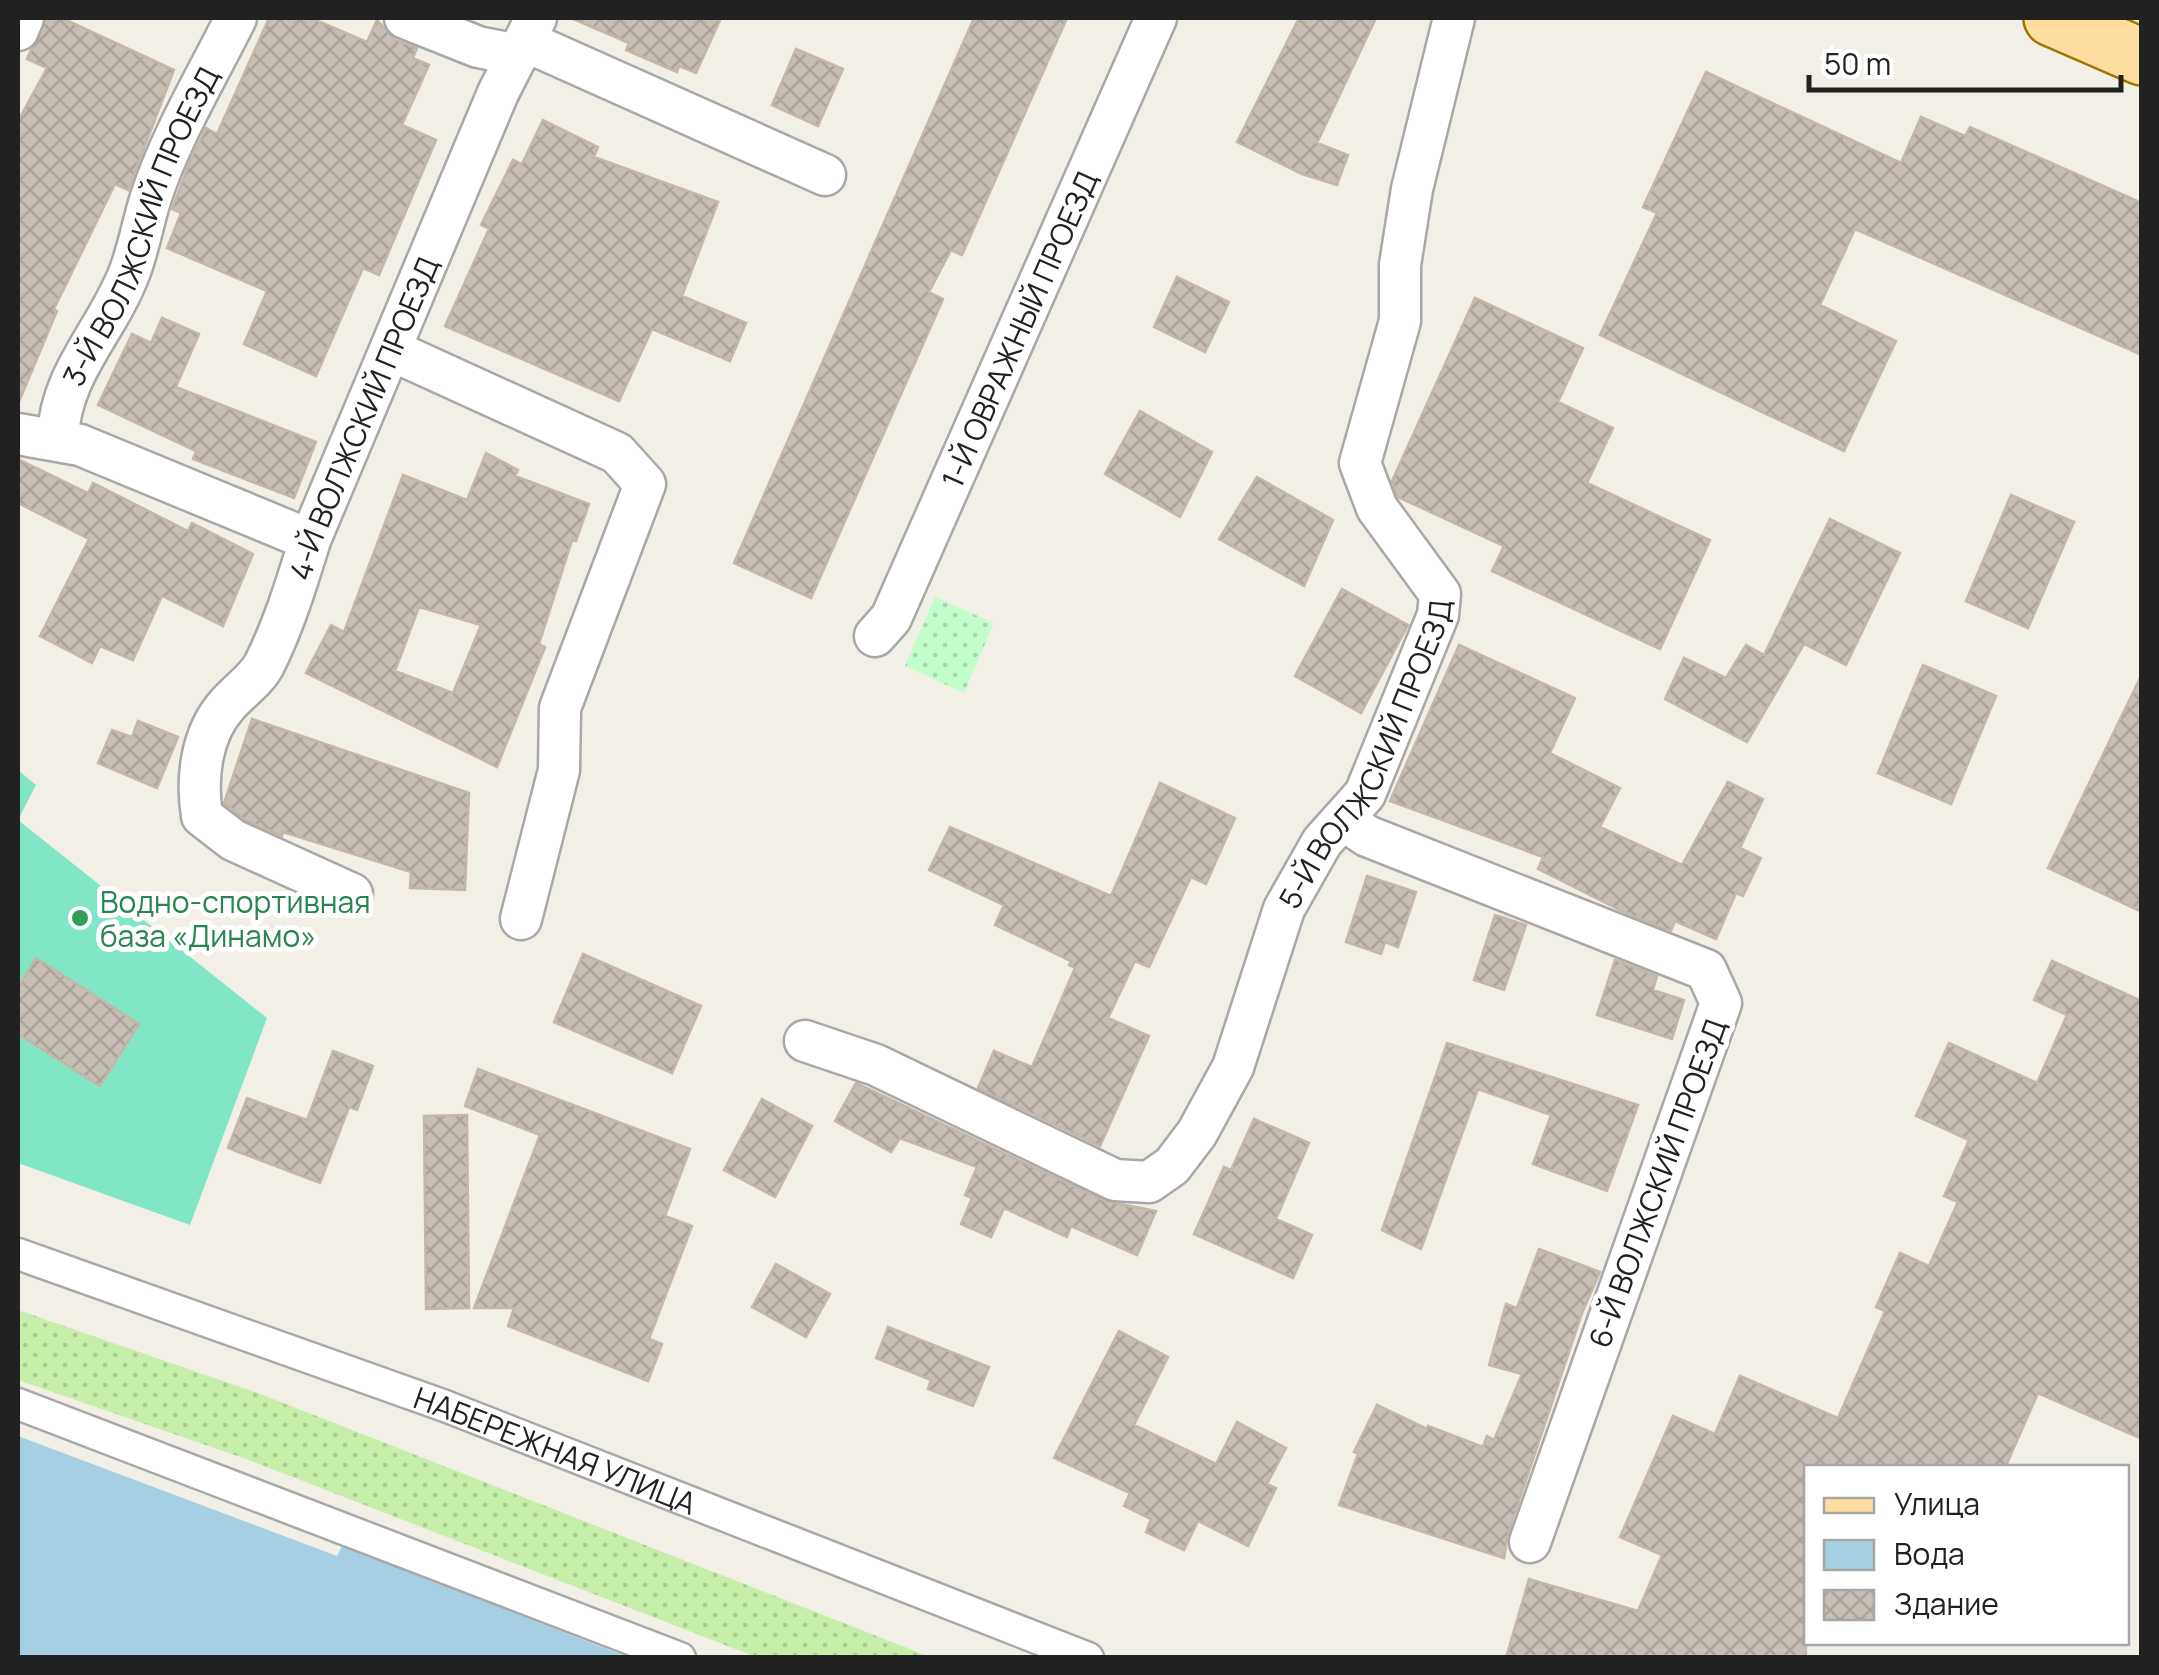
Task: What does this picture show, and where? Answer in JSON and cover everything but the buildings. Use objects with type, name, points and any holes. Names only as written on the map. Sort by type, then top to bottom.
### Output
[{"type":"main road","points":[[2052,18],[2142,57]]},
{"type":"street","points":[[18,30],[23,18]]},
{"type":"street","name":"3-Й ВОЛЖСКИЙ ПРОЕЗД","points":[[58,437],[59,415],[71,375],[102,330],[130,271],[152,194],[236,18]]},
{"type":"street","points":[[405,18],[478,47],[526,38],[825,174]]},
{"type":"street","name":"1-Й ОВРАЖНЫЙ ПРОЕЗД","points":[[875,636],[892,618],[1156,18]]},
{"type":"street","name":"5-Й ВОЛЖСКИЙ ПРОЕЗД","points":[[805,1042],[876,1065],[1115,1180],[1149,1182],[1172,1166],[1197,1133],[1234,1067],[1284,909],[1322,842],[1365,794],[1438,615],[1440,594],[1378,508],[1360,464],[1400,321],[1400,264],[1412,188],[1454,18]]},
{"type":"street","name":"4-Й ВОЛЖСКИЙ ПРОЕЗД","points":[[352,894],[233,840],[202,816],[198,792],[205,742],[223,708],[262,669],[290,603],[310,540],[498,93],[526,38]]},
{"type":"street","points":[[391,350],[617,453],[645,484],[560,708],[559,770],[521,919]]},
{"type":"street","points":[[18,434],[28,438],[58,437],[310,540]]},
{"type":"street","name":"6-Й ВОЛЖСКИЙ ПРОЕЗД","points":[[1344,820],[1367,836],[1706,970],[1721,1003],[1530,1542]]},
{"type":"street","name":"НАБЕРЕЖНАЯ УЛИЦА","points":[[18,1254],[445,1406],[1088,1658]]},
{"type":"street","points":[[18,1404],[680,1658]]},
{"type":"green space","points":[[935,597],[994,623],[964,693],[905,666]]},
{"type":"green space","points":[[18,770],[36,785],[18,820]]},
{"type":"green space","name":"Водно-спортивная база «Динамо»","points":[[18,820],[267,1018],[190,1225],[18,1163]]},
{"type":"green space","points":[[18,1310],[263,1395],[930,1657],[756,1657],[246,1459],[18,1380]]},
{"type":"water","points":[[18,1436],[337,1556],[345,1540],[402,1569],[627,1657],[18,1657]]},
{"type":"place","name":"Водно-спортивная база «Динамо»","points":[[80,918]]}]
